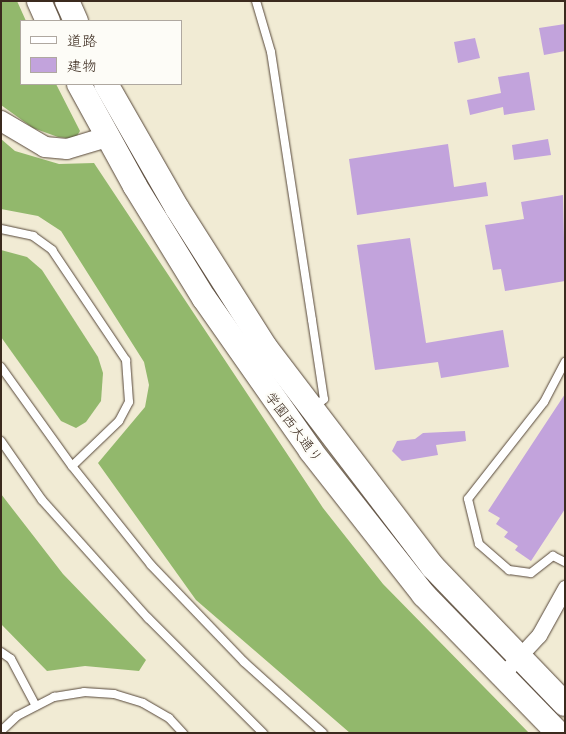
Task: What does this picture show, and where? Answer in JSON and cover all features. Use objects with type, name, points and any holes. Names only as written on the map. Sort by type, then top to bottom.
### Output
[{"type":"highway","points":[[39,1],[48,20]]},
{"type":"highway","points":[[67,1],[76,20]]},
{"type":"highway","name":"学園西大通り","points":[[80,85],[107,137],[204,298],[305,442],[424,595],[558,733]]},
{"type":"highway","name":"学園西大通り","points":[[107,85],[209,259],[266,348],[433,567],[565,704]]},
{"type":"main road","points":[[1,121],[45,147],[67,149],[107,137]]},
{"type":"street","points":[[501,676],[539,635],[565,588]]},
{"type":"lane","points":[[256,1],[271,52],[324,399],[312,410]]},
{"type":"lane","points":[[1,229],[33,236],[52,250],[126,360],[129,402],[118,421],[72,466]]},
{"type":"lane","points":[[565,362],[544,402],[468,499],[479,544],[509,570],[531,573],[553,556],[565,562]]},
{"type":"lane","points":[[1,367],[72,466],[151,565],[244,662],[323,733]]},
{"type":"lane","points":[[1,441],[55,515],[148,618],[263,733]]},
{"type":"lane","points":[[1,652],[11,659],[36,706]]},
{"type":"lane","points":[[1,731],[17,716],[36,706],[54,698],[84,692],[114,694],[143,703],[169,718],[183,733]]},
{"type":"green space","points":[[1,1],[17,1],[26,20],[20,20],[20,85],[57,85],[80,131],[75,139],[58,137],[33,128],[1,105]]},
{"type":"green space","points":[[1,139],[15,151],[59,164],[94,163],[323,508],[383,584],[529,733],[350,733],[196,600],[98,463],[145,407],[149,385],[144,362],[61,231],[38,216],[1,209]]},
{"type":"green space","points":[[1,250],[27,257],[42,270],[98,357],[103,373],[101,401],[86,422],[76,428],[61,421],[1,337]]},
{"type":"green space","points":[[1,494],[63,574],[146,660],[139,671],[85,666],[47,671],[1,624]]},
{"type":"building","points":[[565,24],[565,51],[544,55],[539,28]]},
{"type":"building","points":[[475,38],[480,58],[458,63],[454,42]]},
{"type":"building","points":[[529,72],[535,110],[504,115],[503,107],[470,115],[467,100],[501,93],[498,77]]},
{"type":"building","points":[[548,139],[551,155],[514,160],[512,145]]},
{"type":"building","points":[[448,144],[454,187],[486,182],[488,196],[357,215],[349,159]]},
{"type":"building","points":[[563,195],[565,281],[505,291],[501,269],[493,270],[485,225],[524,219],[521,202]]},
{"type":"building","points":[[410,238],[426,343],[503,330],[509,367],[441,378],[438,362],[375,370],[357,245]]},
{"type":"building","points":[[565,394],[565,509],[531,561],[515,550],[518,546],[504,537],[508,532],[496,524],[500,518],[488,511]]},
{"type":"building","points":[[465,431],[466,441],[436,445],[438,455],[402,461],[392,451],[397,441],[415,439],[423,433]]}]
